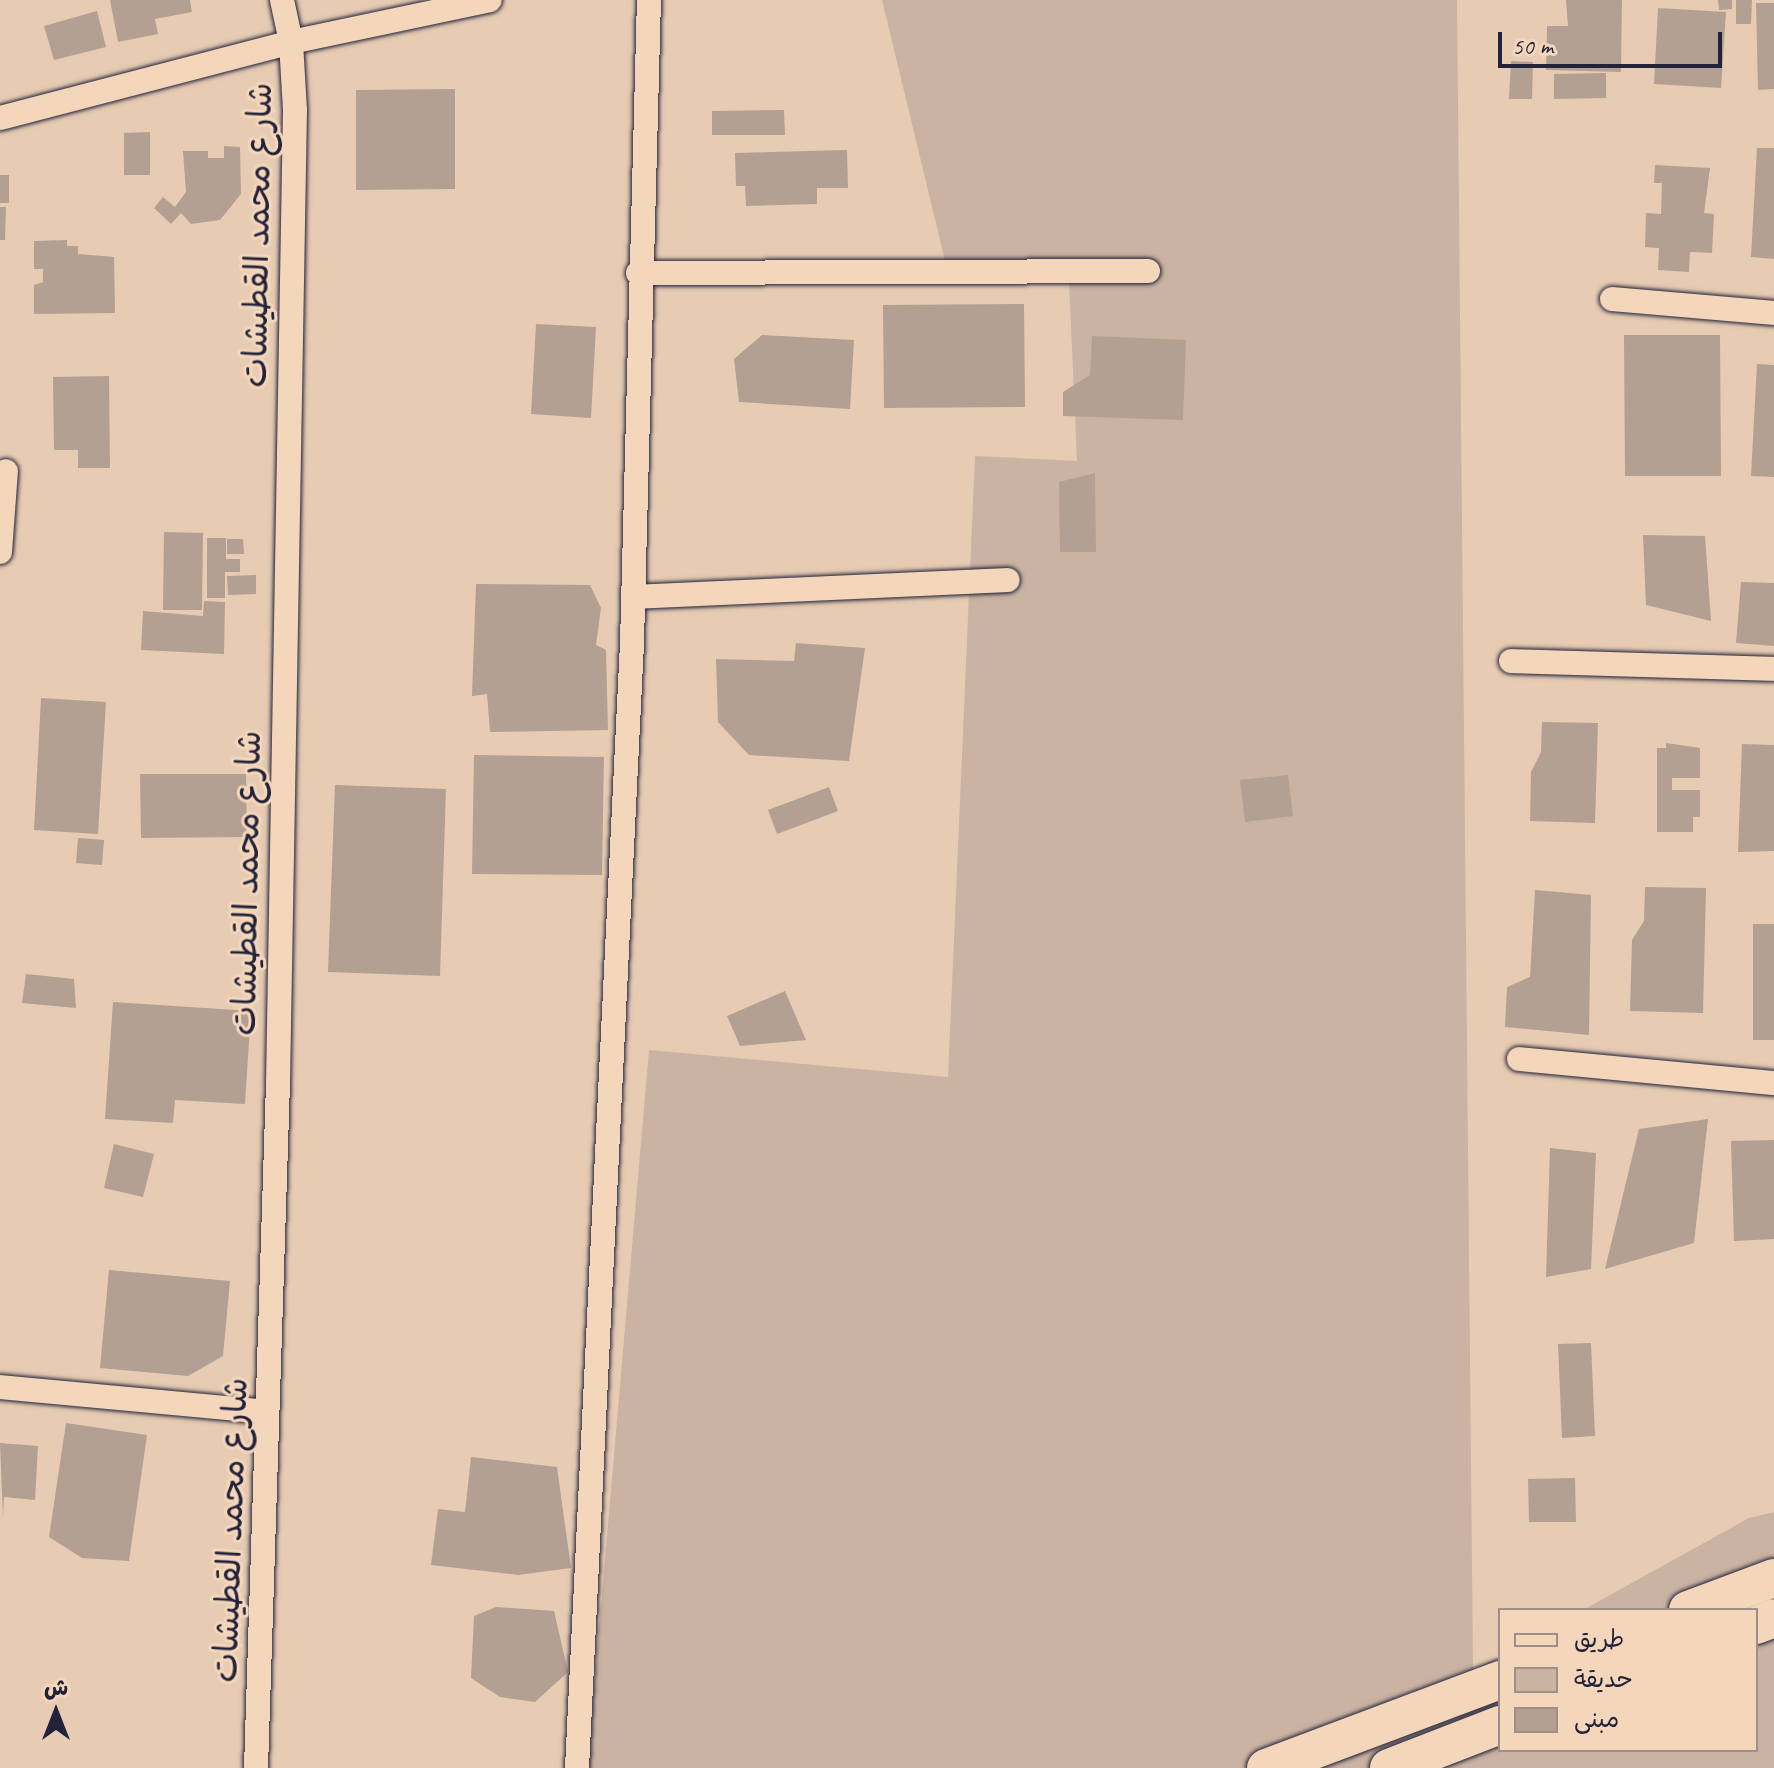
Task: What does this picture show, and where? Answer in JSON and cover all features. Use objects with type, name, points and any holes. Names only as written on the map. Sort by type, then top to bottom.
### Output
[{"type":"main road","points":[[1693,1608],[1774,1578]]},
{"type":"main road","points":[[1266,1768],[1498,1681]]},
{"type":"main road","points":[[1389,1768],[1498,1726]]},
{"type":"street","name":"شارع محمد القطيشات","points":[[256,1768],[278,1083],[295,126],[291,42],[282,0]]},
{"type":"street","points":[[0,118],[291,42],[490,0]]},
{"type":"street","points":[[577,1768],[633,597],[638,273],[649,0]]},
{"type":"street","points":[[638,273],[1148,271]]},
{"type":"street","points":[[1612,299],[1774,313]]},
{"type":"street","points":[[0,552],[6,471]]},
{"type":"street","points":[[633,597],[1008,580]]},
{"type":"street","points":[[1511,661],[1774,669]]},
{"type":"street","points":[[1519,1059],[1774,1083]]},
{"type":"street","points":[[0,1387],[267,1412]]},
{"type":"green space","points":[[882,0],[1457,0],[1473,1671],[1498,1657],[1498,1752],[1758,1752],[1758,1608],[1587,1608],[1749,1518],[1774,1512],[1774,1768],[587,1768],[649,1050],[948,1077],[975,456],[1077,461],[1068,260],[948,273]]},
{"type":"building","points":[[110,0],[190,0],[192,12],[155,19],[158,34],[118,42]]},
{"type":"building","points":[[1566,0],[1622,0],[1621,72],[1546,70],[1547,26],[1568,26]]},
{"type":"building","points":[[1718,0],[1732,0],[1732,9],[1719,10]]},
{"type":"building","points":[[1736,0],[1752,0],[1751,24],[1736,24]]},
{"type":"building","points":[[1756,3],[1774,3],[1774,89],[1758,90]]},
{"type":"building","points":[[1658,8],[1726,12],[1721,88],[1654,84]]},
{"type":"building","points":[[97,11],[106,47],[54,60],[44,26]]},
{"type":"building","points":[[1511,61],[1533,62],[1532,99],[1509,99]]},
{"type":"building","points":[[1606,73],[1606,98],[1554,99],[1554,74]]},
{"type":"building","points":[[455,89],[455,189],[356,190],[356,90]]},
{"type":"building","points":[[784,110],[785,135],[712,135],[712,111]]},
{"type":"building","points":[[150,132],[150,175],[124,175],[124,133]]},
{"type":"building","points":[[224,146],[240,147],[241,194],[220,220],[191,224],[181,213],[171,224],[154,208],[163,197],[175,207],[186,192],[183,151],[208,151],[208,158],[224,158]]},
{"type":"building","points":[[1757,148],[1774,148],[1774,259],[1751,257]]},
{"type":"building","points":[[847,150],[848,188],[817,188],[817,204],[746,206],[745,186],[736,186],[735,153]]},
{"type":"building","points":[[1655,165],[1710,168],[1704,213],[1714,214],[1712,253],[1690,252],[1689,272],[1658,270],[1659,248],[1645,247],[1646,213],[1661,214],[1662,183],[1654,183]]},
{"type":"building","points":[[0,175],[9,175],[9,203],[0,203]]},
{"type":"building","points":[[0,207],[6,207],[5,240],[0,240]]},
{"type":"building","points":[[67,240],[67,246],[78,246],[78,254],[114,257],[115,313],[34,314],[34,285],[43,282],[43,269],[34,269],[34,241]]},
{"type":"building","points":[[1024,304],[1025,407],[884,408],[883,305]]},
{"type":"building","points":[[536,324],[596,327],[591,418],[531,414]]},
{"type":"building","points":[[762,335],[854,340],[850,409],[739,402],[734,359]]},
{"type":"building","points":[[1624,335],[1720,335],[1721,476],[1625,476]]},
{"type":"building","points":[[1092,336],[1186,340],[1183,420],[1063,416],[1063,392],[1090,375]]},
{"type":"building","points":[[1757,364],[1774,365],[1774,477],[1751,476]]},
{"type":"building","points":[[109,376],[110,468],[78,468],[78,450],[54,450],[53,377]]},
{"type":"building","points":[[1095,473],[1096,552],[1060,552],[1059,482]]},
{"type":"building","points":[[164,532],[203,533],[202,610],[163,610]]},
{"type":"building","points":[[1643,535],[1705,536],[1711,621],[1646,605]]},
{"type":"building","points":[[207,538],[226,538],[226,559],[240,559],[240,572],[225,572],[225,598],[207,598]]},
{"type":"building","points":[[227,539],[243,539],[244,554],[227,554]]},
{"type":"building","points":[[256,575],[256,594],[228,595],[227,576]]},
{"type":"building","points":[[1741,582],[1774,583],[1774,646],[1736,643]]},
{"type":"building","points":[[476,584],[590,585],[601,608],[596,645],[606,650],[608,730],[490,732],[487,694],[472,696]]},
{"type":"building","points":[[204,601],[225,602],[224,654],[141,650],[143,611],[203,616]]},
{"type":"building","points":[[796,643],[865,648],[849,761],[749,755],[718,722],[716,659],[794,661]]},
{"type":"building","points":[[41,698],[106,702],[98,834],[34,830]]},
{"type":"building","points":[[1542,722],[1598,723],[1595,823],[1530,821],[1531,772],[1541,752]]},
{"type":"building","points":[[1666,743],[1700,748],[1700,778],[1672,778],[1672,790],[1700,790],[1700,817],[1693,817],[1693,832],[1657,832],[1657,748],[1666,748]]},
{"type":"building","points":[[1742,744],[1774,745],[1774,851],[1738,852]]},
{"type":"building","points":[[474,755],[604,757],[602,875],[472,874]]},
{"type":"building","points":[[140,774],[246,774],[247,837],[141,838]]},
{"type":"building","points":[[1288,775],[1293,816],[1245,822],[1240,780]]},
{"type":"building","points":[[335,785],[446,789],[440,976],[328,972]]},
{"type":"building","points":[[829,787],[838,811],[777,834],[768,810]]},
{"type":"building","points":[[78,838],[104,840],[102,865],[76,863]]},
{"type":"building","points":[[1645,887],[1706,888],[1703,1013],[1630,1011],[1632,940],[1644,921]]},
{"type":"building","points":[[1535,890],[1591,895],[1589,1035],[1505,1027],[1507,987],[1530,977]]},
{"type":"building","points":[[1753,924],[1774,924],[1774,1040],[1753,1040]]},
{"type":"building","points":[[26,974],[74,979],[76,1008],[22,1003]]},
{"type":"building","points":[[785,991],[806,1040],[740,1046],[727,1016]]},
{"type":"building","points":[[113,1002],[251,1011],[245,1104],[175,1100],[173,1123],[105,1119]]},
{"type":"building","points":[[1708,1119],[1694,1243],[1605,1269],[1639,1129]]},
{"type":"building","points":[[1774,1140],[1774,1239],[1734,1241],[1731,1141]]},
{"type":"building","points":[[114,1144],[154,1154],[143,1197],[104,1188]]},
{"type":"building","points":[[1550,1148],[1596,1153],[1591,1269],[1546,1277]]},
{"type":"building","points":[[109,1270],[230,1281],[223,1356],[188,1376],[100,1368]]},
{"type":"building","points":[[1591,1343],[1595,1436],[1562,1438],[1558,1344]]},
{"type":"building","points":[[66,1423],[147,1435],[129,1561],[82,1558],[49,1537]]},
{"type":"building","points":[[0,1443],[38,1446],[35,1500],[4,1497],[3,1517]]},
{"type":"building","points":[[471,1457],[557,1467],[571,1568],[518,1575],[431,1565],[438,1509],[465,1512]]},
{"type":"building","points":[[1575,1478],[1576,1522],[1529,1522],[1528,1479]]},
{"type":"building","points":[[496,1607],[554,1611],[568,1672],[535,1702],[500,1697],[471,1678],[474,1616]]}]
